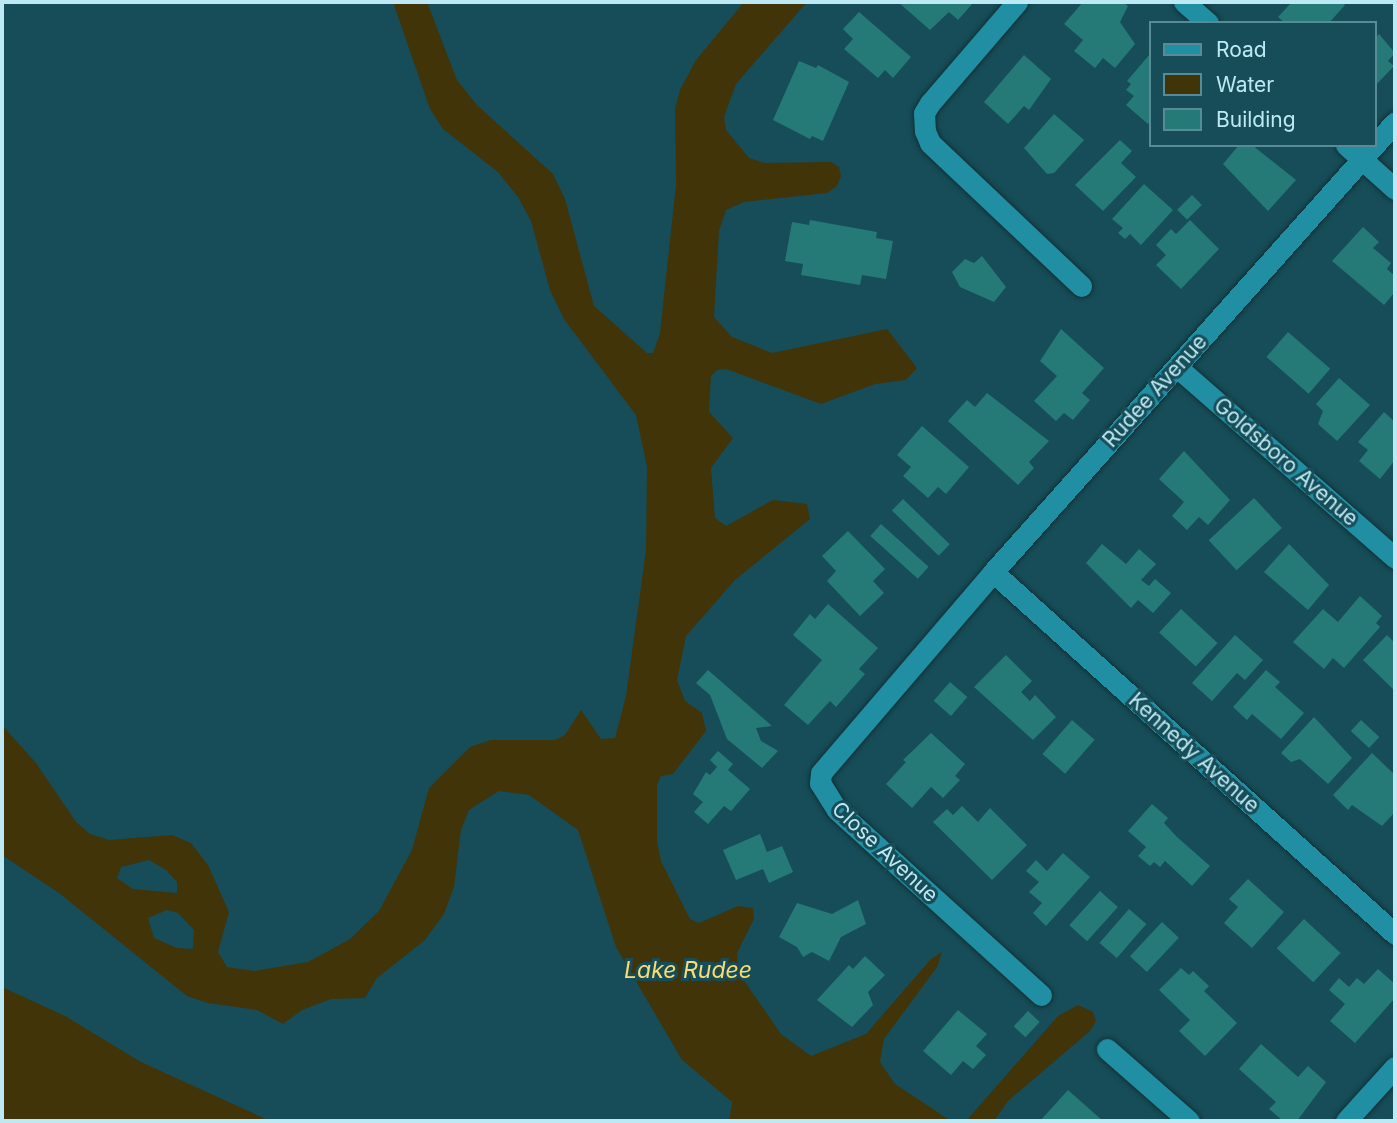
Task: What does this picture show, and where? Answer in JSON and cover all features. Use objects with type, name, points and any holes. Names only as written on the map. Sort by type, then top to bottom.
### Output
[{"type":"street","points":[[1017,2],[930,103],[924,113],[925,131],[930,143],[1081,286]]},
{"type":"street","points":[[1184,2],[1206,21]]},
{"type":"street","name":"Rudee Avenue","points":[[1376,136],[1395,122]]},
{"type":"street","points":[[1354,152],[1395,189]]},
{"type":"street","name":"Rudee Avenue","points":[[916,661],[1177,366],[1354,152]]},
{"type":"street","name":"Goldsboro Avenue","points":[[1177,366],[1395,558]]},
{"type":"street","name":"Kennedy Avenue","points":[[993,572],[1395,934]]},
{"type":"street","name":"Close Avenue","points":[[916,661],[826,764],[820,783],[837,810],[1041,995]]},
{"type":"street","points":[[1107,1049],[1189,1121]]},
{"type":"street","points":[[1346,1121],[1395,1067]]},
{"type":"water","name":"Lake Rudee","points":[[393,2],[427,2],[457,80],[477,105],[553,174],[565,199],[594,306],[647,353],[653,353],[660,333],[676,185],[675,109],[680,90],[696,60],[744,2],[807,2],[736,84],[724,117],[726,130],[749,158],[765,163],[831,162],[839,167],[841,176],[837,186],[827,193],[744,202],[726,210],[719,231],[714,317],[732,337],[772,353],[887,329],[917,368],[906,380],[875,384],[821,404],[726,369],[717,370],[711,376],[709,412],[733,438],[711,468],[715,518],[726,526],[773,500],[807,504],[810,519],[735,580],[686,636],[677,680],[685,701],[702,713],[706,731],[673,774],[661,776],[657,785],[657,841],[661,861],[690,919],[699,923],[738,906],[753,908],[754,919],[737,953],[738,972],[781,1034],[811,1056],[866,1034],[931,959],[942,952],[937,967],[884,1039],[880,1062],[895,1084],[951,1121],[729,1121],[732,1102],[682,1060],[616,947],[578,830],[529,795],[499,791],[469,810],[461,830],[454,887],[444,914],[425,940],[377,978],[365,998],[331,999],[302,1010],[283,1024],[257,1010],[208,1003],[187,996],[59,893],[2,855],[2,725],[36,763],[76,822],[90,834],[109,840],[172,835],[191,843],[208,865],[229,912],[218,952],[227,967],[254,971],[308,962],[350,939],[379,911],[412,850],[429,788],[470,747],[491,740],[555,740],[565,735],[581,710],[601,739],[615,738],[626,696],[646,550],[647,467],[636,415],[564,319],[550,290],[531,221],[518,197],[498,172],[443,129],[430,109]],"holes":[[[149,860],[166,870],[177,882],[177,893],[133,889],[117,878],[121,867]],[[167,910],[178,913],[194,930],[193,949],[177,948],[154,938],[148,918]]]},
{"type":"water","points":[[2,987],[65,1016],[141,1062],[270,1121],[2,1121]]},
{"type":"water","points":[[1078,1005],[1093,1012],[1096,1021],[1090,1031],[1008,1101],[994,1121],[966,1121],[1058,1016]]},
{"type":"building","points":[[898,2],[974,2],[958,20],[949,12],[930,30]]},
{"type":"building","points":[[1083,2],[1123,2],[1128,6],[1120,22],[1135,44],[1115,68],[1103,58],[1095,68],[1074,51],[1083,40],[1064,24]]},
{"type":"building","points":[[1292,2],[1342,2],[1345,5],[1331,21],[1283,21],[1278,17]]},
{"type":"building","points":[[859,12],[911,57],[893,78],[885,70],[878,78],[844,49],[853,39],[843,29]]},
{"type":"building","points":[[1379,34],[1395,53],[1388,61],[1394,66],[1376,85],[1376,37]]},
{"type":"building","points":[[1024,55],[1051,79],[1029,110],[1024,106],[1008,124],[984,102]]},
{"type":"building","points":[[1148,56],[1148,124],[1126,105],[1134,96],[1126,90],[1131,84],[1127,81]]},
{"type":"building","points":[[799,61],[816,68],[818,65],[849,82],[823,141],[812,136],[810,139],[773,120]]},
{"type":"building","points":[[1054,114],[1084,140],[1054,173],[1047,174],[1024,148]]},
{"type":"building","points":[[1120,140],[1132,151],[1121,163],[1136,177],[1103,211],[1075,185]]},
{"type":"building","points":[[1237,147],[1255,147],[1296,180],[1268,211],[1223,164]]},
{"type":"building","points":[[1144,184],[1173,210],[1141,245],[1130,234],[1125,239],[1118,233],[1123,228],[1112,219]]},
{"type":"building","points":[[1192,195],[1202,205],[1187,220],[1177,210]]},
{"type":"building","points":[[810,220],[877,232],[876,238],[893,241],[886,279],[862,275],[860,285],[801,275],[803,264],[785,261],[792,222],[809,225]]},
{"type":"building","points":[[1190,220],[1219,249],[1181,289],[1156,265],[1166,255],[1156,245],[1171,229],[1176,234]]},
{"type":"building","points":[[1363,227],[1379,242],[1373,248],[1391,263],[1387,269],[1395,276],[1395,292],[1384,305],[1332,261]]},
{"type":"building","points":[[982,256],[1006,287],[994,302],[960,287],[952,272],[965,259],[974,263]]},
{"type":"building","points":[[1061,329],[1104,368],[1082,393],[1090,400],[1073,420],[1064,413],[1056,421],[1034,401],[1057,376],[1040,361]]},
{"type":"building","points":[[1288,332],[1330,369],[1309,394],[1266,357]]},
{"type":"building","points":[[1339,378],[1370,405],[1337,441],[1318,424],[1323,411],[1316,404]]},
{"type":"building","points":[[987,393],[1049,441],[1029,462],[1034,468],[1018,485],[948,421],[967,400],[975,407]]},
{"type":"building","points":[[1384,412],[1395,422],[1395,460],[1380,479],[1359,461],[1368,450],[1358,442]]},
{"type":"building","points":[[922,426],[969,467],[946,494],[938,487],[928,498],[903,476],[911,467],[897,455]]},
{"type":"building","points":[[1184,451],[1230,500],[1208,525],[1199,517],[1187,530],[1172,516],[1184,502],[1159,479]]},
{"type":"building","points":[[1254,498],[1282,528],[1237,570],[1209,540]]},
{"type":"building","points":[[903,499],[950,544],[939,556],[892,511]]},
{"type":"building","points":[[881,524],[929,567],[918,579],[870,536]]},
{"type":"building","points":[[848,531],[885,569],[873,581],[884,593],[860,616],[827,581],[836,571],[822,556]]},
{"type":"building","points":[[1102,544],[1126,564],[1139,549],[1156,564],[1141,580],[1149,586],[1155,579],[1171,593],[1153,613],[1138,600],[1131,608],[1086,563]]},
{"type":"building","points":[[1289,544],[1329,585],[1308,610],[1264,572]]},
{"type":"building","points":[[1360,596],[1382,616],[1376,623],[1380,627],[1344,668],[1333,658],[1324,669],[1293,642],[1323,609],[1338,622]]},
{"type":"building","points":[[828,604],[878,648],[859,669],[865,674],[836,707],[830,701],[808,725],[784,705],[822,660],[793,635],[810,614],[815,619]]},
{"type":"building","points":[[1181,609],[1218,643],[1196,667],[1159,632]]},
{"type":"building","points":[[1235,635],[1263,660],[1245,680],[1237,673],[1212,701],[1192,683]]},
{"type":"building","points":[[1387,635],[1395,643],[1395,691],[1363,660]]},
{"type":"building","points":[[1006,655],[1032,681],[1021,692],[1030,701],[1035,695],[1056,717],[1033,740],[974,687]]},
{"type":"building","points":[[708,670],[772,726],[756,728],[761,741],[778,751],[762,768],[727,739],[710,695],[696,683]]},
{"type":"building","points":[[1266,670],[1280,682],[1275,687],[1304,713],[1281,739],[1252,714],[1247,720],[1233,707]]},
{"type":"building","points":[[950,682],[967,697],[951,716],[934,701]]},
{"type":"building","points":[[1314,717],[1352,758],[1328,784],[1300,759],[1291,762],[1281,753]]},
{"type":"building","points":[[1072,720],[1095,740],[1065,774],[1042,754]]},
{"type":"building","points":[[1361,720],[1379,737],[1369,748],[1351,731]]},
{"type":"building","points":[[931,733],[965,764],[955,776],[960,780],[943,798],[931,787],[912,808],[886,784],[906,762],[903,760]]},
{"type":"building","points":[[718,751],[733,764],[728,770],[750,789],[731,811],[724,806],[708,824],[694,812],[703,802],[693,794],[706,772],[710,775],[717,767],[710,760]]},
{"type":"building","points":[[1372,753],[1395,775],[1395,812],[1382,826],[1352,805],[1348,810],[1333,795]]},
{"type":"building","points":[[1152,804],[1168,818],[1164,823],[1177,837],[1210,866],[1192,886],[1165,861],[1160,867],[1154,862],[1150,866],[1138,856],[1146,847],[1128,831]]},
{"type":"building","points":[[962,806],[978,822],[990,808],[1027,845],[992,880],[933,822],[947,809],[953,815]]},
{"type":"building","points":[[760,834],[767,852],[782,846],[793,872],[769,883],[763,869],[736,880],[723,850]]},
{"type":"building","points":[[1063,853],[1090,877],[1046,926],[1033,913],[1042,903],[1029,892],[1039,882],[1026,871],[1036,860],[1047,871]]},
{"type":"building","points":[[1248,879],[1284,912],[1252,948],[1224,923],[1238,907],[1229,899]]},
{"type":"building","points":[[1100,891],[1118,907],[1087,941],[1069,925]]},
{"type":"building","points":[[858,900],[866,924],[841,937],[829,961],[812,952],[803,957],[797,947],[779,937],[797,903],[832,914]]},
{"type":"building","points":[[1129,909],[1146,924],[1117,958],[1099,943]]},
{"type":"building","points":[[1304,919],[1341,953],[1313,982],[1277,948]]},
{"type":"building","points":[[1162,922],[1179,938],[1147,972],[1130,956]]},
{"type":"building","points":[[865,956],[885,975],[868,992],[873,1005],[852,1027],[817,1000],[849,965],[853,969]]},
{"type":"building","points":[[1181,968],[1189,975],[1193,971],[1209,986],[1204,991],[1237,1023],[1205,1056],[1179,1031],[1190,1020],[1159,990]]},
{"type":"building","points":[[1378,969],[1395,984],[1395,998],[1355,1043],[1330,1021],[1345,1004],[1329,990],[1339,978],[1349,987],[1357,978],[1364,984]]},
{"type":"building","points":[[958,1010],[987,1034],[976,1046],[986,1055],[973,1069],[963,1061],[951,1075],[923,1051]]},
{"type":"building","points":[[1028,1011],[1040,1022],[1025,1037],[1014,1026]]},
{"type":"building","points":[[1261,1044],[1298,1077],[1308,1066],[1326,1082],[1297,1121],[1283,1121],[1269,1109],[1276,1102],[1239,1069]]},
{"type":"building","points":[[1068,1090],[1103,1121],[1040,1121]]}]
